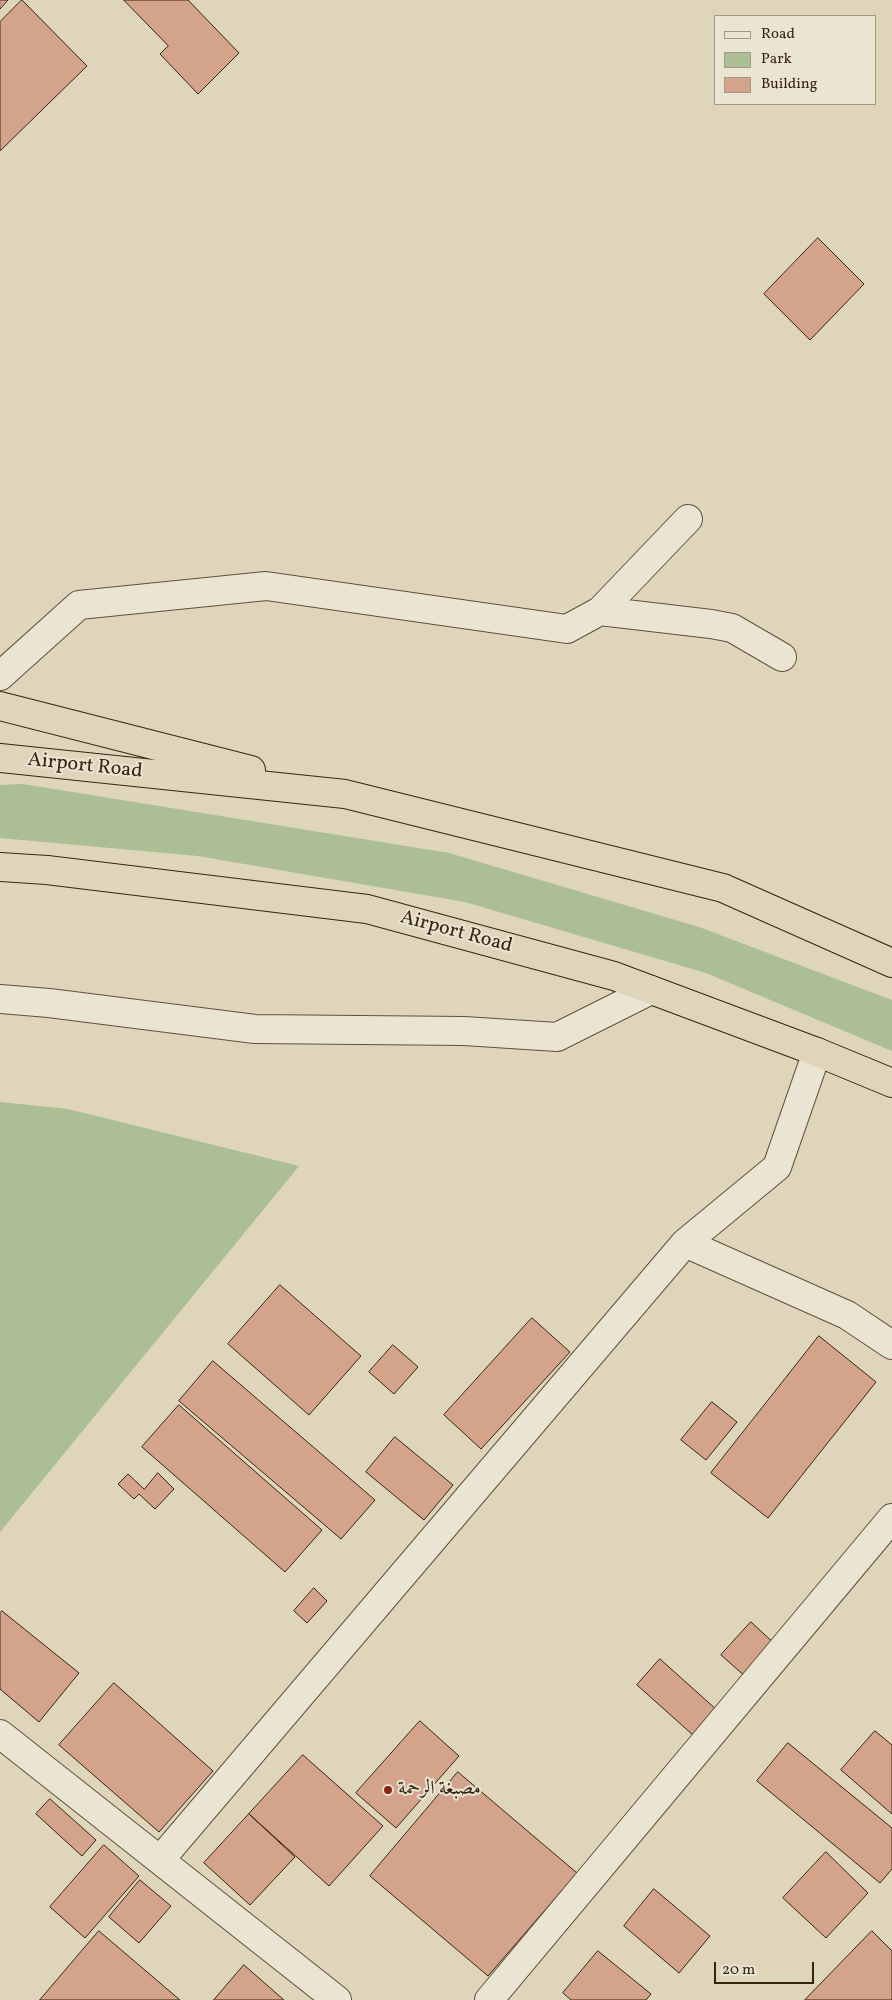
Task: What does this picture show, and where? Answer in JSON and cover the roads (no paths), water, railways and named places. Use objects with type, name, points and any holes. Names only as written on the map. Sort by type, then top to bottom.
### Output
[{"type":"highway","points":[[0,706],[345,794]]},
{"type":"highway","name":"Airport Road","points":[[0,758],[345,794],[723,888],[892,963]]},
{"type":"highway","name":"Airport Road","points":[[0,867],[47,870],[368,909],[614,976],[817,1052],[892,1084]]},
{"type":"street","points":[[0,676],[79,605],[266,586],[567,629],[600,611],[688,519]]},
{"type":"street","points":[[600,611],[732,628],[782,658]]},
{"type":"street","points":[[0,999],[49,1002],[255,1029],[464,1031],[557,1037],[651,990]]},
{"type":"street","points":[[160,1860],[685,1243],[777,1167],[817,1052]]},
{"type":"street","points":[[685,1243],[847,1315],[892,1345]]},
{"type":"street","points":[[489,2000],[892,1518]]},
{"type":"street","points":[[0,1734],[337,2000]]},
{"type":"place","name":"مصبغة الرحمة","points":[[388,1790]]}]
